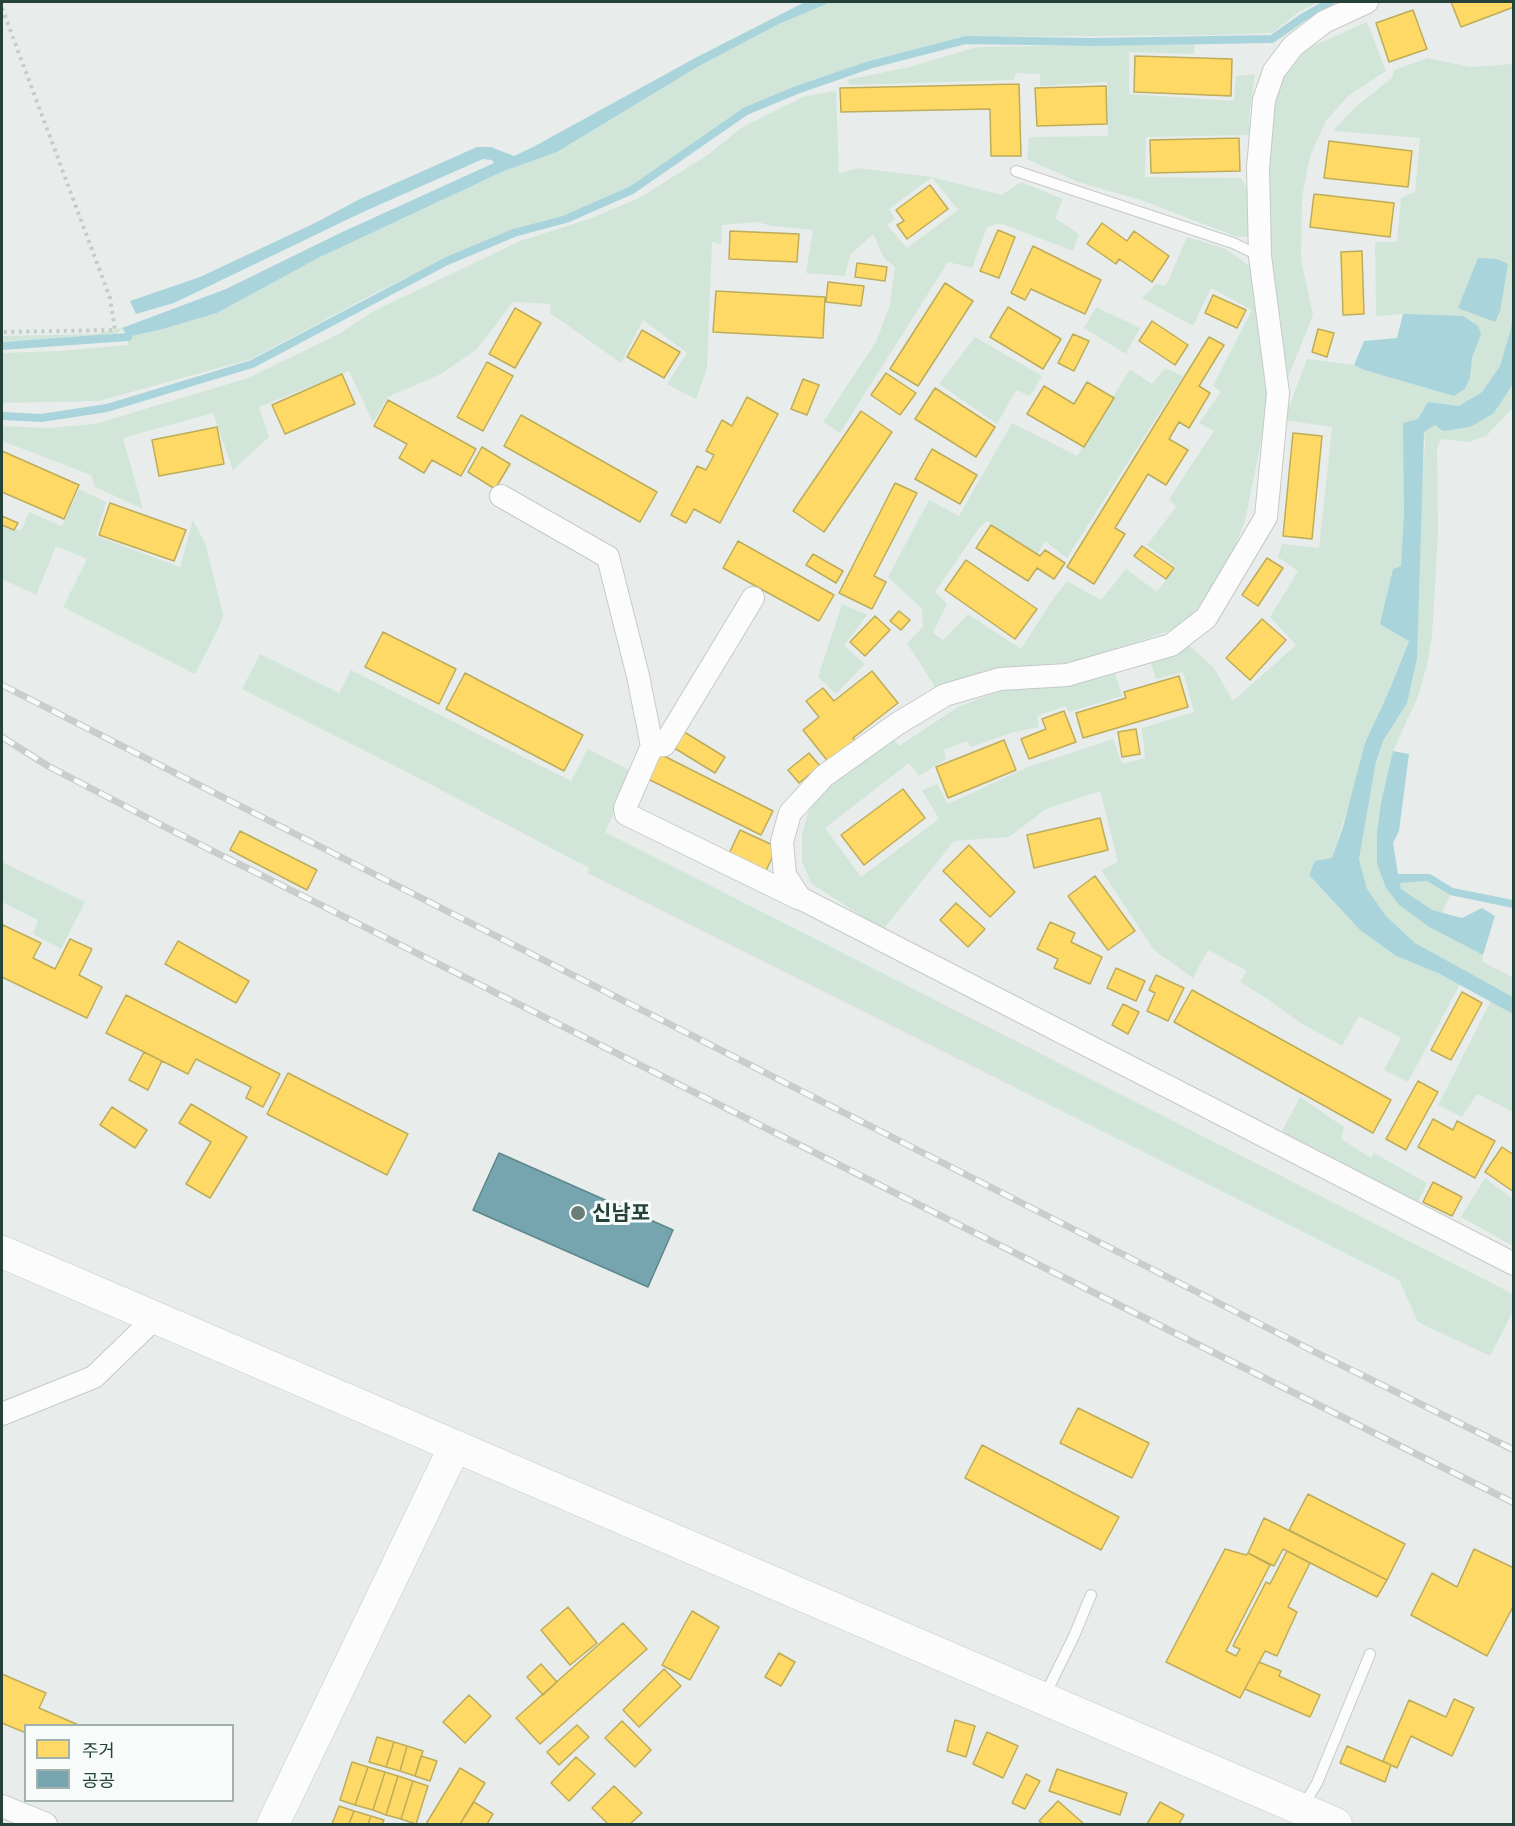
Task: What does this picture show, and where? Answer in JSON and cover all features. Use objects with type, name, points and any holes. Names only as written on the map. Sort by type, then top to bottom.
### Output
[{"type":"main road","points":[[2,1252],[1043,1698],[1297,1817],[1336,1824]]},
{"type":"main road","points":[[273,1824],[455,1446]]},
{"type":"street","points":[[800,898],[785,875],[782,842],[790,813],[824,776],[897,724],[945,695],[1000,679],[1067,675],[1170,645],[1206,618],[1266,517],[1278,393],[1260,256],[1258,168],[1264,100],[1274,71],[1293,46],[1324,22],[1367,2]]},
{"type":"street","points":[[501,496],[608,557],[638,676],[652,746],[626,808],[627,814],[800,898],[1514,1264]]},
{"type":"street","points":[[652,746],[664,745],[753,598]]},
{"type":"street","points":[[2,1414],[94,1377],[155,1318]]},
{"type":"street","points":[[2,1806],[46,1824]]},
{"type":"lane","points":[[1016,171],[1233,243],[1260,256]]},
{"type":"lane","points":[[1043,1698],[1074,1636],[1091,1595]]},
{"type":"lane","points":[[1297,1817],[1317,1783],[1370,1654]]},
{"type":"path","points":[[2,8],[110,298],[115,330],[2,332]]},
{"type":"green space","points":[[831,2],[1319,2],[1300,11],[1272,33],[966,37],[867,61],[743,109],[631,186],[564,216],[512,230],[446,258],[251,359],[99,401],[2,403],[2,353],[128,345],[128,337],[217,313],[318,258],[504,171],[557,152],[699,66],[779,24]]},
{"type":"green space","points":[[1367,22],[1386,71],[1348,96],[1326,121],[1310,156],[1302,197],[1301,259],[1313,315],[1284,387],[1271,276],[1266,196],[1271,101],[1286,74],[1306,49]]},
{"type":"green space","points":[[1195,44],[1194,54],[1129,52],[1129,94],[1234,101],[1236,76],[1255,74],[1249,119],[1250,135],[1146,137],[1145,177],[1241,178],[1250,194],[1250,237],[1237,237],[1141,200],[1078,182],[1027,159],[1029,137],[1108,136],[1107,82],[1040,86],[1040,74],[1016,73],[1014,80],[850,85],[847,80],[909,67],[977,47]]},
{"type":"green space","points":[[1428,58],[1470,67],[1513,64],[1514,309],[1500,366],[1482,392],[1460,406],[1428,402],[1404,511],[1401,567],[1409,640],[1375,721],[1332,858],[1309,875],[1360,930],[1396,956],[1460,984],[1408,1082],[1384,1070],[1401,1038],[1359,1016],[1342,1046],[1299,1022],[1240,982],[1247,971],[1208,950],[1193,978],[1154,950],[1101,870],[1118,862],[1100,791],[1046,809],[1009,837],[954,841],[883,930],[812,884],[802,862],[802,835],[809,808],[832,783],[893,739],[899,746],[958,707],[1005,689],[1115,673],[1122,696],[1069,712],[1065,706],[1037,716],[1039,727],[1011,733],[971,747],[967,741],[944,750],[946,759],[919,776],[909,763],[825,828],[861,877],[939,819],[922,790],[937,784],[948,804],[1028,767],[1113,739],[1122,764],[1145,758],[1142,728],[1194,712],[1183,672],[1156,679],[1151,663],[1189,645],[1214,668],[1233,701],[1296,645],[1270,617],[1298,571],[1278,557],[1282,544],[1319,548],[1332,427],[1284,420],[1307,359],[1354,365],[1364,370],[1454,396],[1465,389],[1470,378],[1472,358],[1481,334],[1403,314],[1376,316],[1375,242],[1397,242],[1401,198],[1415,192],[1420,138],[1333,131],[1354,108],[1392,78],[1394,70]]},
{"type":"green space","points":[[836,91],[839,174],[857,168],[932,177],[1002,195],[1021,182],[1063,199],[1055,218],[1079,234],[1073,251],[1000,223],[987,227],[972,268],[948,262],[840,433],[823,422],[876,342],[890,305],[895,267],[884,258],[873,234],[850,255],[845,276],[806,273],[813,230],[772,226],[757,222],[722,225],[721,244],[712,242],[707,368],[696,399],[667,384],[687,353],[643,320],[621,363],[550,313],[551,304],[513,302],[476,350],[441,374],[388,397],[373,422],[349,371],[259,407],[269,437],[233,470],[213,413],[123,438],[143,509],[95,487],[91,475],[2,441],[2,426],[48,428],[95,424],[248,378],[339,334],[374,311],[520,241],[592,218],[641,197],[709,154],[741,128],[805,96]],"holes":[[[932,177],[958,210],[907,248],[887,225],[895,219],[889,209]]]},
{"type":"green space","points":[[1187,237],[1226,249],[1251,267],[1267,395],[1265,422],[1245,521],[1227,567],[1184,626],[1072,664],[937,690],[907,643],[923,627],[922,609],[888,577],[929,500],[959,516],[1012,423],[1077,456],[1130,369],[1152,384],[1165,368],[1183,376],[1067,558],[1045,541],[1037,555],[987,521],[979,528],[935,592],[947,604],[933,633],[943,640],[968,614],[1021,649],[1067,581],[1101,600],[1126,569],[1157,592],[1176,567],[1147,545],[1176,507],[1169,499],[1214,431],[1199,423],[1221,392],[1213,386],[1252,310],[1211,288],[1193,326],[1142,298],[1156,284],[1166,286]]},
{"type":"green space","points":[[1096,307],[1140,328],[1126,354],[1084,328]]},
{"type":"green space","points":[[122,328],[117,334],[98,337],[2,341],[2,336],[94,334]]},
{"type":"green space","points":[[975,337],[1042,376],[1030,396],[1016,390],[997,424],[939,384]]},
{"type":"green space","points":[[1513,384],[1513,408],[1486,436],[1468,442],[1441,439],[1437,448],[1438,534],[1432,636],[1427,665],[1417,699],[1393,751],[1377,833],[1377,864],[1386,888],[1399,905],[1429,927],[1483,955],[1483,962],[1513,977],[1513,997],[1415,943],[1386,916],[1367,889],[1359,859],[1376,762],[1383,741],[1407,703],[1424,432],[1435,425],[1494,413]]},
{"type":"green space","points":[[79,489],[106,502],[96,536],[180,567],[193,520],[205,543],[223,614],[220,625],[195,674],[63,607],[87,559],[56,546],[36,595],[2,579],[2,524],[21,531],[29,512],[62,526]]},
{"type":"green space","points":[[842,604],[867,615],[844,646],[865,664],[836,694],[818,677]]},
{"type":"green space","points":[[260,654],[339,693],[351,670],[571,781],[588,749],[633,772],[605,832],[1513,1294],[1513,1311],[1490,1356],[1418,1322],[1399,1280],[587,873],[589,868],[403,770],[242,689]]},
{"type":"green space","points":[[2,862],[85,902],[61,949],[33,934],[38,920],[2,902]]},
{"type":"green space","points":[[1427,881],[1450,895],[1442,913],[1429,909],[1401,889],[1400,883]]},
{"type":"green space","points":[[1491,1001],[1513,1014],[1513,1112],[1477,1094],[1462,1117],[1438,1105]]},
{"type":"green space","points":[[1300,1097],[1344,1127],[1341,1139],[1371,1158],[1374,1153],[1427,1183],[1417,1204],[1281,1133]]},
{"type":"green space","points":[[1485,1178],[1513,1199],[1513,1246],[1461,1217]]},
{"type":"water","points":[[805,2],[831,2],[779,24],[699,66],[557,152],[504,171],[318,258],[217,313],[128,337],[122,328],[226,289],[338,234],[494,163],[492,160],[483,159],[363,212],[174,303],[136,314],[130,301],[200,277],[315,223],[360,199],[477,147],[491,147],[514,156],[697,57]]},
{"type":"water","points":[[1478,258],[1497,259],[1508,264],[1500,311],[1495,322],[1458,308]]},
{"type":"water","points":[[1513,309],[1513,384],[1494,413],[1470,427],[1443,431],[1435,425],[1424,432],[1417,658],[1407,703],[1383,741],[1376,762],[1359,859],[1367,889],[1386,916],[1415,943],[1513,997],[1513,1014],[1440,974],[1396,956],[1360,930],[1309,875],[1315,861],[1332,858],[1343,827],[1365,743],[1409,641],[1380,624],[1393,569],[1401,566],[1404,511],[1403,423],[1418,419],[1428,402],[1459,406],[1482,392],[1500,366],[1511,328]]},
{"type":"water","points":[[1403,314],[1463,316],[1478,326],[1481,334],[1472,358],[1470,378],[1465,389],[1454,396],[1364,370],[1354,365],[1364,341],[1397,338]]},
{"type":"water","points":[[1393,751],[1409,754],[1399,831],[1393,843],[1398,874],[1430,874],[1453,888],[1513,900],[1513,908],[1450,895],[1427,881],[1400,883],[1401,889],[1432,910],[1462,918],[1482,908],[1495,916],[1483,955],[1429,927],[1399,905],[1386,888],[1377,864],[1377,833],[1381,803]]},
{"type":"building: 주거","points":[[1451,2],[1514,2],[1514,7],[1461,27]]},
{"type":"building: 주거","points":[[1413,10],[1427,49],[1389,62],[1376,23]]},
{"type":"building: 주거","points":[[1135,56],[1232,59],[1231,96],[1134,92]]},
{"type":"building: 주거","points":[[1019,84],[1021,156],[991,156],[990,109],[841,112],[840,88]]},
{"type":"building: 주거","points":[[1106,86],[1107,124],[1037,126],[1035,88]]},
{"type":"building: 주거","points":[[1239,138],[1240,171],[1151,173],[1150,140]]},
{"type":"building: 주거","points":[[1329,141],[1412,151],[1408,187],[1324,178]]},
{"type":"building: 주거","points":[[930,185],[948,209],[907,239],[897,225],[904,221],[896,210]]},
{"type":"building: 주거","points":[[1314,194],[1394,203],[1390,237],[1310,227]]},
{"type":"building: 주거","points":[[1102,223],[1127,241],[1134,231],[1169,256],[1152,282],[1119,259],[1116,264],[1087,244]]},
{"type":"building: 주거","points":[[998,230],[1015,237],[999,278],[980,271]]},
{"type":"building: 주거","points":[[730,231],[799,234],[797,262],[729,259]]},
{"type":"building: 주거","points":[[1033,246],[1101,280],[1085,314],[1031,289],[1025,300],[1011,293]]},
{"type":"building: 주거","points":[[1362,251],[1364,314],[1343,315],[1341,252]]},
{"type":"building: 주거","points":[[857,263],[887,267],[885,281],[855,277]]},
{"type":"building: 주거","points":[[828,282],[864,286],[861,306],[826,302]]},
{"type":"building: 주거","points":[[945,283],[973,301],[918,386],[890,369]]},
{"type":"building: 주거","points":[[716,291],[825,297],[823,338],[713,332]]},
{"type":"building: 주거","points":[[1213,295],[1246,310],[1237,328],[1205,313]]},
{"type":"building: 주거","points":[[1008,307],[1061,339],[1043,369],[990,337]]},
{"type":"building: 주거","points":[[515,308],[541,323],[515,368],[489,354]]},
{"type":"building: 주거","points":[[1152,321],[1188,345],[1175,365],[1139,341]]},
{"type":"building: 주거","points":[[1318,329],[1334,333],[1327,357],[1312,352]]},
{"type":"building: 주거","points":[[642,330],[680,352],[664,378],[627,357]]},
{"type":"building: 주거","points":[[1073,334],[1089,341],[1074,371],[1058,363]]},
{"type":"building: 주거","points":[[1209,337],[1224,345],[1199,386],[1210,393],[1189,428],[1179,422],[1169,439],[1188,450],[1166,485],[1148,474],[1115,528],[1125,534],[1094,584],[1067,567]]},
{"type":"building: 주거","points":[[487,362],[513,376],[483,431],[457,417]]},
{"type":"building: 주거","points":[[886,373],[916,393],[900,415],[871,395]]},
{"type":"building: 주거","points":[[342,374],[355,404],[285,434],[272,405]]},
{"type":"building: 주거","points":[[803,379],[819,385],[807,415],[791,409]]},
{"type":"building: 주거","points":[[1087,382],[1114,398],[1084,447],[1027,414],[1044,386],[1074,404]]},
{"type":"building: 주거","points":[[935,388],[995,427],[976,457],[915,419]]},
{"type":"building: 주거","points":[[747,397],[778,414],[720,523],[694,509],[686,523],[671,515],[697,466],[706,470],[714,455],[706,451],[722,420],[732,426]]},
{"type":"building: 주거","points":[[388,400],[476,449],[461,476],[432,460],[424,473],[399,458],[407,444],[374,426]]},
{"type":"building: 주거","points":[[861,411],[892,432],[824,532],[793,511]]},
{"type":"building: 주거","points":[[521,415],[657,492],[640,522],[504,446]]},
{"type":"building: 주거","points":[[217,427],[224,464],[159,476],[152,440]]},
{"type":"building: 주거","points":[[1293,433],[1322,436],[1312,539],[1283,536]]},
{"type":"building: 주거","points":[[482,447],[510,464],[495,489],[468,472]]},
{"type":"building: 주거","points":[[932,449],[977,475],[960,504],[915,479]]},
{"type":"building: 주거","points":[[2,451],[79,485],[64,519],[2,492]]},
{"type":"building: 주거","points":[[895,483],[917,493],[874,576],[886,582],[872,609],[839,593]]},
{"type":"building: 주거","points":[[110,503],[186,530],[174,561],[99,535]]},
{"type":"building: 주거","points":[[2,516],[18,523],[14,530],[2,525]]},
{"type":"building: 주거","points":[[991,525],[1040,556],[1045,550],[1065,563],[1054,579],[1037,568],[1028,581],[976,548]]},
{"type":"building: 주거","points":[[738,541],[834,595],[819,621],[723,568]]},
{"type":"building: 주거","points":[[1142,546],[1174,568],[1166,579],[1134,556]]},
{"type":"building: 주거","points":[[813,554],[843,571],[836,583],[806,565]]},
{"type":"building: 주거","points":[[1267,558],[1283,568],[1258,606],[1242,595]]},
{"type":"building: 주거","points":[[966,560],[1037,609],[1015,639],[945,590]]},
{"type":"building: 주거","points":[[899,611],[910,620],[901,630],[890,621]]},
{"type":"building: 주거","points":[[875,616],[890,630],[865,656],[850,642]]},
{"type":"building: 주거","points":[[1262,619],[1286,640],[1250,680],[1226,658]]},
{"type":"building: 주거","points":[[383,632],[456,669],[439,704],[365,667]]},
{"type":"building: 주거","points":[[872,671],[898,703],[853,738],[857,743],[830,764],[803,730],[819,717],[806,701],[823,688],[834,701]]},
{"type":"building: 주거","points":[[465,673],[583,735],[564,771],[446,709]]},
{"type":"building: 주거","points":[[1179,676],[1188,707],[1083,738],[1076,713],[1126,698],[1124,692]]},
{"type":"building: 주거","points":[[1064,711],[1076,742],[1029,759],[1021,739],[1046,729],[1042,719]]},
{"type":"building: 주거","points":[[1136,729],[1140,754],[1122,757],[1118,732]]},
{"type":"building: 주거","points":[[681,730],[725,757],[715,773],[671,746]]},
{"type":"building: 주거","points":[[1004,740],[1016,770],[948,798],[936,767]]},
{"type":"building: 주거","points":[[809,753],[820,766],[799,783],[788,770]]},
{"type":"building: 주거","points":[[660,754],[773,811],[761,835],[648,779]]},
{"type":"building: 주거","points":[[903,789],[925,818],[864,865],[841,835]]},
{"type":"building: 주거","points":[[1100,818],[1108,850],[1034,868],[1027,835]]},
{"type":"building: 주거","points":[[740,830],[777,847],[765,873],[728,856]]},
{"type":"building: 주거","points":[[240,831],[317,870],[307,890],[230,850]]},
{"type":"building: 주거","points":[[969,845],[1015,892],[990,917],[943,871]]},
{"type":"building: 주거","points":[[1095,876],[1135,931],[1108,950],[1068,896]]},
{"type":"building: 주거","points":[[956,903],[985,929],[968,947],[940,920]]},
{"type":"building: 주거","points":[[1050,922],[1075,933],[1071,942],[1102,957],[1090,984],[1054,968],[1058,959],[1037,949]]},
{"type":"building: 주거","points":[[3,925],[41,943],[33,958],[55,969],[70,939],[92,949],[79,975],[102,987],[87,1018],[2,977]]},
{"type":"building: 주거","points":[[178,941],[249,981],[236,1003],[165,964]]},
{"type":"building: 주거","points":[[1116,968],[1145,981],[1136,1001],[1107,988]]},
{"type":"building: 주거","points":[[1156,975],[1184,988],[1168,1021],[1147,1011],[1155,993],[1149,990]]},
{"type":"building: 주거","points":[[1192,990],[1391,1100],[1373,1133],[1174,1022]]},
{"type":"building: 주거","points":[[1462,992],[1482,1003],[1451,1060],[1431,1050]]},
{"type":"building: 주거","points":[[126,995],[280,1074],[263,1107],[246,1098],[251,1087],[196,1059],[188,1074],[106,1033]]},
{"type":"building: 주거","points":[[1123,1004],[1139,1012],[1128,1034],[1112,1025]]},
{"type":"building: 주거","points":[[144,1052],[162,1061],[148,1090],[129,1080]]},
{"type":"building: 주거","points":[[288,1073],[408,1134],[387,1175],[267,1114]]},
{"type":"building: 주거","points":[[1418,1081],[1438,1092],[1406,1150],[1386,1139]]},
{"type":"building: 주거","points":[[191,1104],[247,1137],[210,1198],[186,1184],[211,1142],[179,1123]]},
{"type":"building: 주거","points":[[112,1107],[147,1130],[135,1148],[100,1125]]},
{"type":"building: 주거","points":[[1433,1119],[1453,1130],[1457,1121],[1495,1141],[1475,1178],[1418,1147]]},
{"type":"building: 주거","points":[[1502,1147],[1514,1155],[1514,1192],[1485,1172]]},
{"type":"building: 주거","points":[[1433,1182],[1462,1197],[1452,1216],[1423,1202]]},
{"type":"building: 주거","points":[[1078,1408],[1149,1443],[1132,1478],[1060,1443]]},
{"type":"building: 주거","points":[[982,1445],[1119,1517],[1101,1550],[965,1478]]},
{"type":"building: 주거","points":[[1308,1494],[1405,1544],[1387,1580],[1289,1530]]},
{"type":"building: 주거","points":[[1264,1518],[1387,1580],[1377,1597],[1283,1549],[1274,1566],[1248,1553]]},
{"type":"building: 주거","points":[[1225,1549],[1246,1555],[1248,1553],[1270,1565],[1226,1651],[1236,1656],[1240,1649],[1233,1646],[1266,1582],[1270,1584],[1287,1551],[1310,1563],[1288,1607],[1297,1612],[1277,1656],[1265,1651],[1240,1698],[1166,1662]]},
{"type":"building: 주거","points":[[1474,1549],[1514,1568],[1514,1605],[1487,1656],[1411,1615],[1432,1573],[1457,1587]]},
{"type":"building: 주거","points":[[568,1607],[597,1643],[570,1665],[541,1630]]},
{"type":"building: 주거","points":[[692,1611],[719,1627],[690,1680],[662,1665]]},
{"type":"building: 주거","points":[[623,1623],[647,1649],[540,1744],[516,1718]]},
{"type":"building: 주거","points":[[779,1653],[795,1662],[781,1686],[765,1677]]},
{"type":"building: 주거","points":[[1259,1662],[1281,1671],[1279,1676],[1320,1695],[1310,1717],[1245,1689]]},
{"type":"building: 주거","points":[[541,1664],[557,1682],[543,1695],[527,1677]]},
{"type":"building: 주거","points":[[664,1669],[681,1686],[639,1727],[623,1710]]},
{"type":"building: 주거","points":[[2,1674],[46,1693],[39,1708],[76,1724],[24,1724],[24,1732],[2,1723]]},
{"type":"building: 주거","points":[[469,1695],[491,1716],[465,1743],[443,1722]]},
{"type":"building: 주거","points":[[1454,1699],[1474,1708],[1452,1756],[1411,1736],[1397,1768],[1383,1761],[1409,1700],[1446,1717]]},
{"type":"building: 주거","points":[[955,1720],[975,1726],[966,1757],[947,1751]]},
{"type":"building: 주거","points":[[622,1721],[651,1750],[635,1767],[605,1738]]},
{"type":"building: 주거","points":[[577,1725],[589,1737],[559,1765],[547,1752]]},
{"type":"building: 주거","points":[[987,1732],[1018,1746],[1003,1778],[973,1764]]},
{"type":"building: 주거","points":[[377,1737],[394,1742],[386,1767],[369,1762]]},
{"type":"building: 주거","points":[[394,1742],[407,1746],[400,1771],[386,1767]]},
{"type":"building: 주거","points":[[407,1746],[423,1751],[415,1776],[400,1771]]},
{"type":"building: 주거","points":[[1347,1746],[1391,1765],[1385,1782],[1340,1763]]},
{"type":"building: 주거","points":[[421,1756],[437,1761],[430,1781],[415,1776]]},
{"type":"building: 주거","points":[[576,1757],[595,1774],[569,1801],[551,1783]]},
{"type":"building: 주거","points":[[352,1762],[368,1767],[355,1805],[340,1800]]},
{"type":"building: 주거","points":[[368,1767],[385,1772],[373,1810],[355,1805]]},
{"type":"building: 주거","points":[[460,1768],[485,1783],[460,1824],[426,1824]]},
{"type":"building: 주거","points":[[1057,1769],[1127,1793],[1120,1815],[1049,1791]]},
{"type":"building: 주거","points":[[385,1772],[398,1776],[386,1815],[373,1810]]},
{"type":"building: 주거","points":[[1026,1774],[1040,1781],[1025,1809],[1012,1803]]},
{"type":"building: 주거","points":[[398,1776],[413,1781],[401,1819],[386,1815]]},
{"type":"building: 주거","points":[[413,1781],[428,1786],[416,1824],[401,1819]]},
{"type":"building: 주거","points":[[614,1786],[642,1813],[630,1824],[608,1824],[592,1808]]},
{"type":"building: 주거","points":[[1058,1801],[1084,1824],[1043,1824],[1039,1821]]},
{"type":"building: 주거","points":[[474,1802],[493,1814],[487,1824],[460,1824]]},
{"type":"building: 주거","points":[[1160,1802],[1184,1815],[1179,1824],[1147,1824]]},
{"type":"building: 주거","points":[[339,1806],[354,1811],[349,1824],[332,1824]]},
{"type":"building: 주거","points":[[354,1811],[371,1816],[368,1824],[349,1824]]},
{"type":"building: 주거","points":[[371,1816],[384,1820],[382,1824],[368,1824]]},
{"type":"building: 공공","points":[[499,1153],[673,1230],[648,1287],[473,1210]]},
{"type":"waterway","points":[[2,416],[41,418],[107,408],[252,364],[447,261],[514,233],[566,219],[632,190],[746,111],[797,90],[869,65],[966,40],[1092,42],[1272,39],[1330,2]]},
{"type":"waterway","points":[[2,346],[128,337]]},
{"type":"railway","points":[[2,685],[1321,1355],[1514,1450]]},
{"type":"railway","points":[[2,737],[48,766],[169,829],[1514,1503]]},
{"type":"place","name":"신남포","points":[[578,1213]]}]
